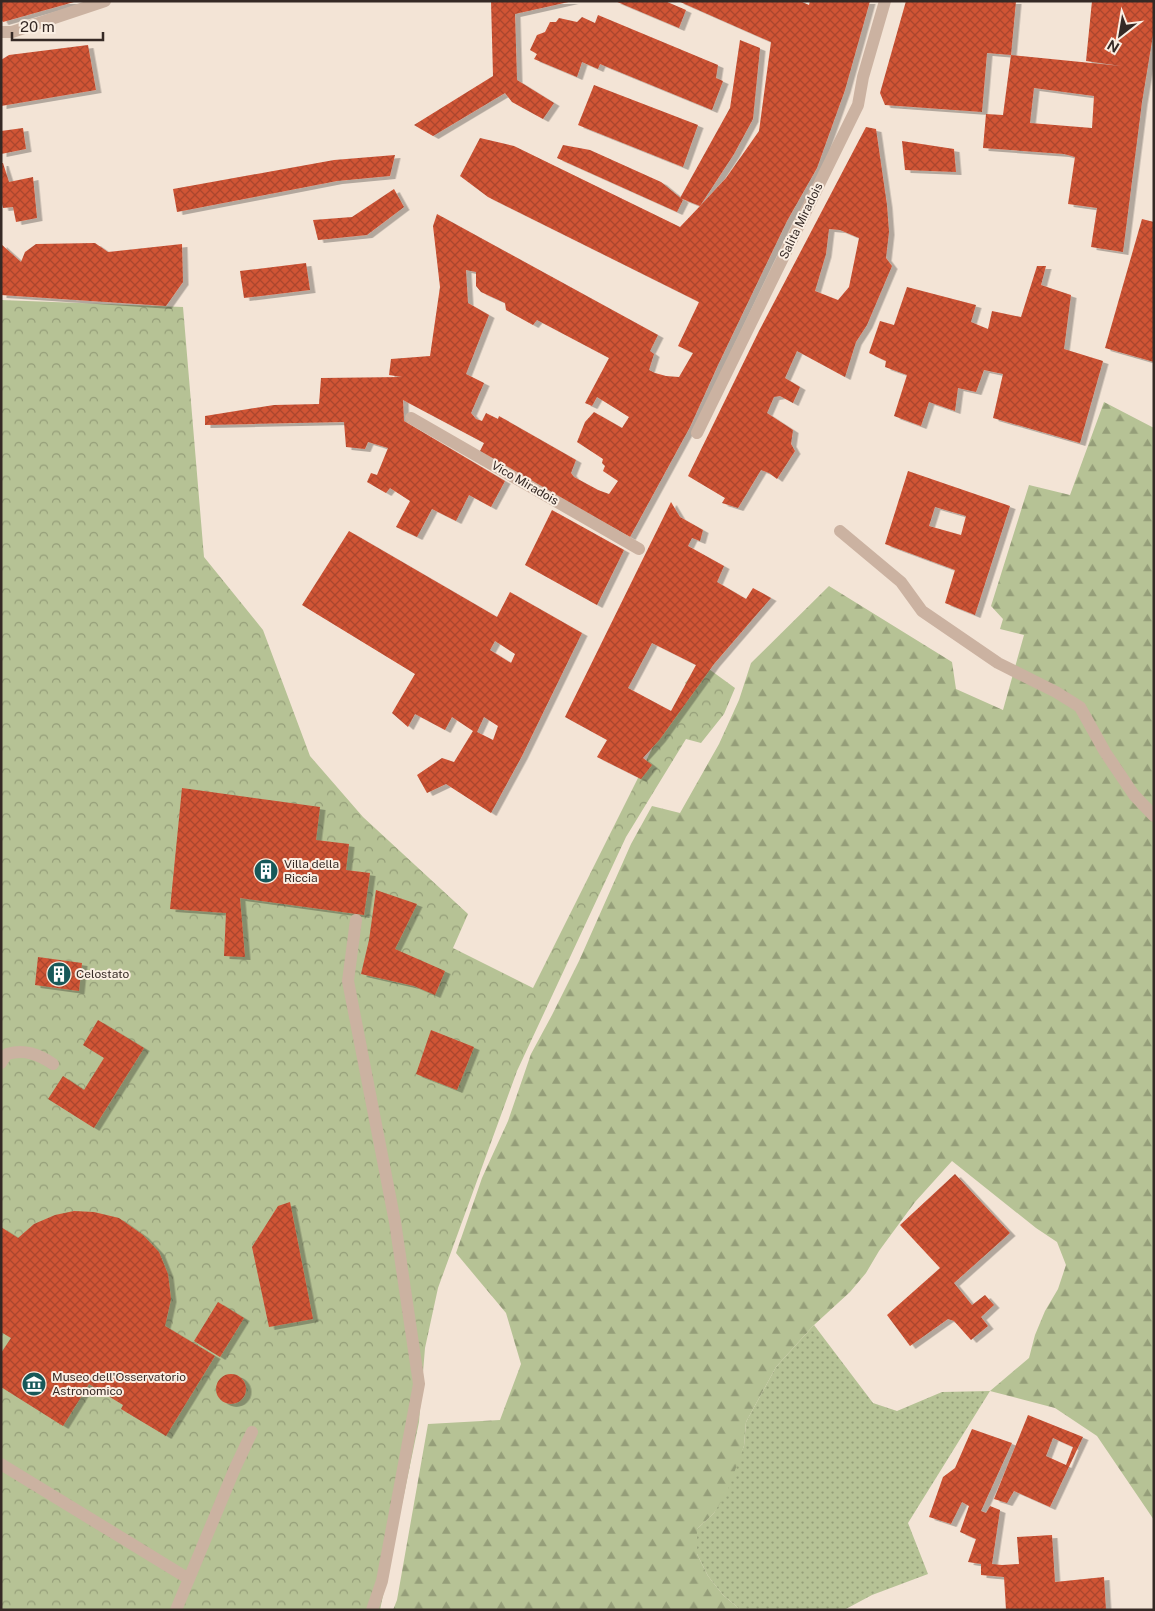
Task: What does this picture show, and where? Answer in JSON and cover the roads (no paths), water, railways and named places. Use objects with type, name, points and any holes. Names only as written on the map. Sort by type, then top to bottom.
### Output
[{"type":"street","points":[[1,32],[12,32],[105,1]]},
{"type":"street","name":"Salita Miradois","points":[[697,433],[858,105],[863,76],[885,1]]},
{"type":"street","name":"Vico Miradois","points":[[411,418],[639,549]]},
{"type":"street","points":[[840,531],[902,582],[922,611],[998,663],[1056,692],[1080,707],[1105,752],[1134,795],[1154,816]]},
{"type":"street","points":[[356,920],[348,981],[395,1222],[419,1384],[382,1581],[372,1610]]},
{"type":"street","points":[[1,1063],[7,1054],[22,1051],[37,1054],[53,1064]]},
{"type":"street","points":[[176,1610],[252,1432]]},
{"type":"street","points":[[1,1464],[189,1579]]},
{"type":"place","name":"Villa della Riccia","points":[[266,871]]},
{"type":"place","name":"Celostato","points":[[59,974]]},
{"type":"place","name":"Museo dell'Osservatorio Astronomico","points":[[34,1384]]}]
